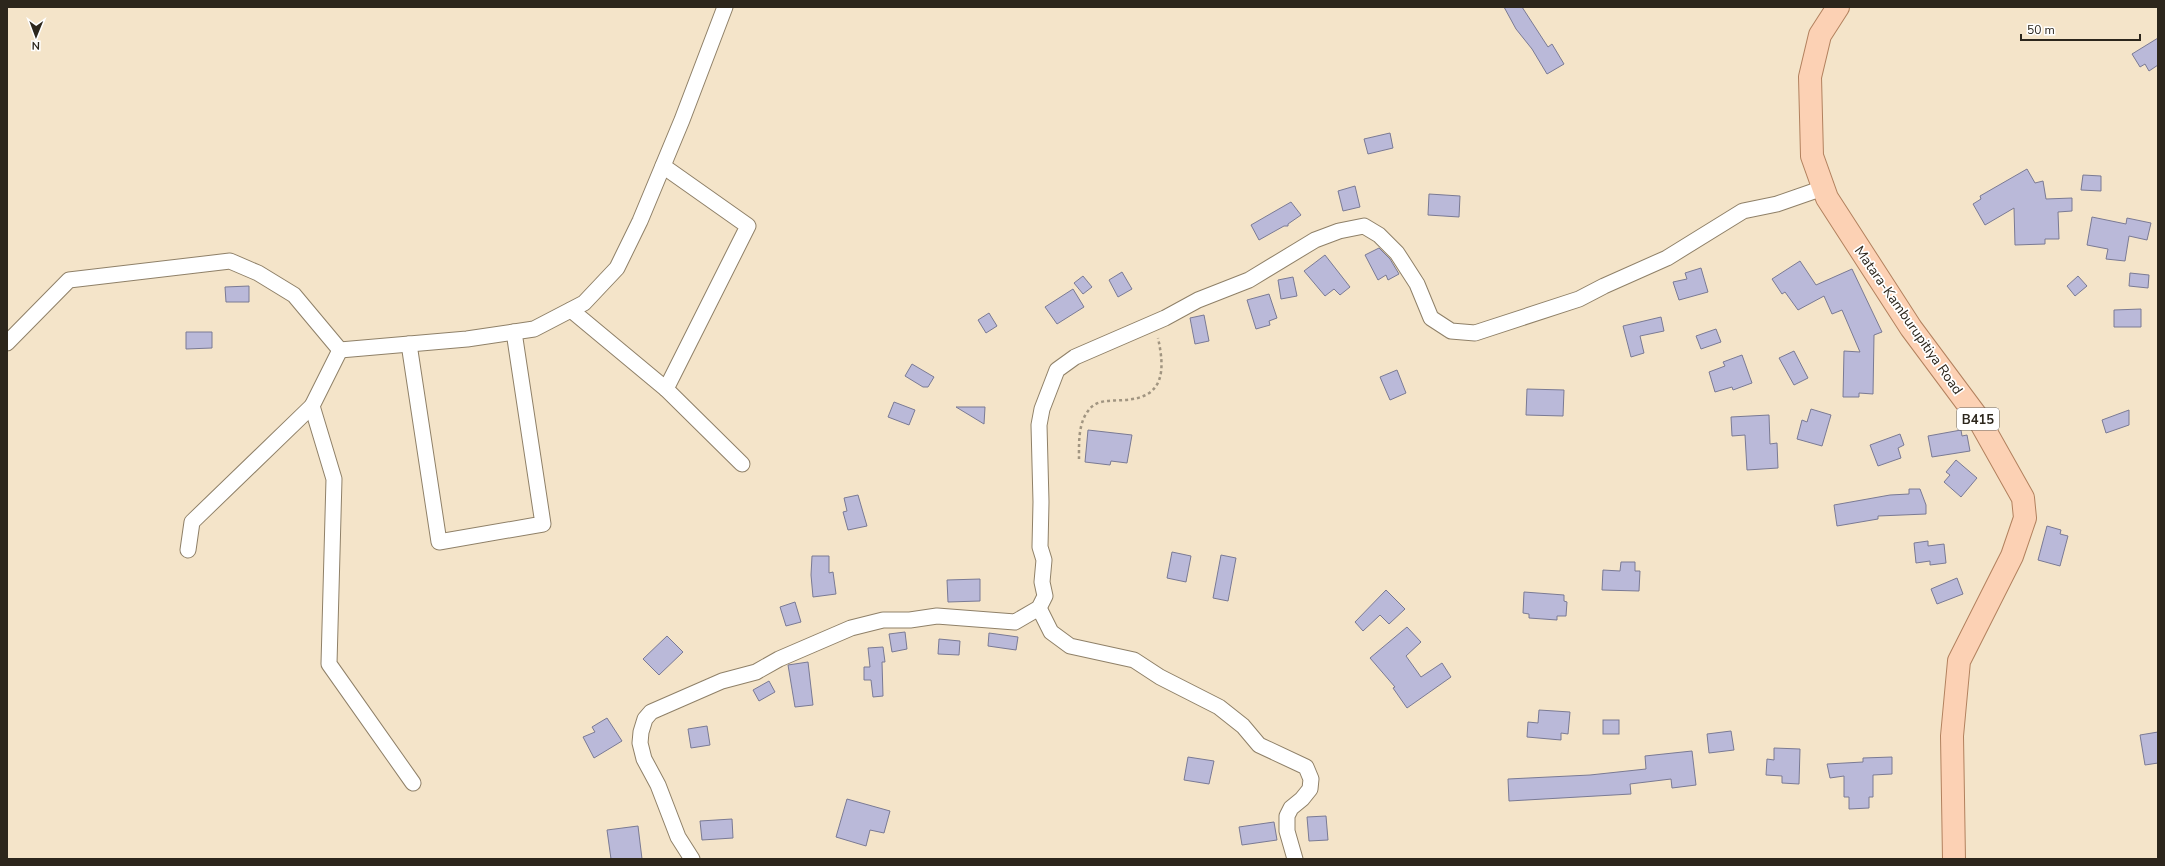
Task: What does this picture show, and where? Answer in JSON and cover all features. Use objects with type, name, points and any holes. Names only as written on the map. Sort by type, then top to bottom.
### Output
[{"type":"main road","name":"Matara-Kamburupitiya Road","points":[[1838,7],[1820,35],[1810,77],[1812,156],[1823,188],[1827,198],[1912,328],[1978,418],[2024,498],[2025,518],[2012,556],[1960,661],[1952,736],[1954,859]]},
{"type":"street","points":[[340,350],[467,339],[534,329],[584,303],[617,268],[640,221],[663,166],[724,7]]},
{"type":"street","points":[[663,166],[748,226],[666,388]]},
{"type":"street","points":[[692,859],[678,837],[658,786],[643,754],[640,743],[641,732],[645,719],[651,712],[722,681],[756,672],[779,659],[851,628],[883,620],[910,620],[937,616],[1015,622],[1039,608],[1045,596],[1042,582],[1044,560],[1040,547],[1042,502],[1039,425],[1042,409],[1050,384],[1057,370],[1075,357],[1152,323],[1198,300],[1249,280],[1315,240],[1339,231],[1364,226],[1379,234],[1397,252],[1417,284],[1431,318],[1452,331],[1475,333],[1579,299],[1666,258],[1743,211],[1777,204],[1823,188]]},
{"type":"street","points":[[7,343],[69,280],[230,261],[258,273],[294,295],[340,350]]},
{"type":"street","points":[[571,310],[666,388],[742,464]]},
{"type":"street","points":[[409,344],[439,542],[543,524],[514,332]]},
{"type":"street","points":[[188,550],[192,522],[312,406],[340,350]]},
{"type":"street","points":[[312,406],[334,479],[329,664],[413,783]]},
{"type":"street","points":[[1039,608],[1051,632],[1070,646],[1134,660],[1160,677],[1219,707],[1243,726],[1260,745],[1306,767],[1311,779],[1310,789],[1302,799],[1291,808],[1287,816],[1287,831],[1295,859]]},
{"type":"path","points":[[1079,459],[1080,434],[1084,418],[1088,410],[1105,400],[1126,400],[1149,394],[1160,378],[1163,367],[1162,356],[1158,334],[1152,323]]},
{"type":"building","points":[[1504,7],[1522,7],[1548,47],[1552,44],[1564,64],[1547,74],[1532,49],[1516,29]]},
{"type":"building","points":[[2158,38],[2158,65],[2149,71],[2145,64],[2140,67],[2132,54]]},
{"type":"building","points":[[1390,133],[1393,148],[1368,154],[1364,139]]},
{"type":"building","points":[[2027,169],[2035,183],[2043,181],[2046,199],[2072,198],[2072,211],[2058,212],[2059,239],[2045,239],[2045,244],[2015,245],[2014,208],[1985,225],[1973,204],[1981,199],[1980,196]]},
{"type":"building","points":[[2083,175],[2101,176],[2101,191],[2081,190]]},
{"type":"building","points":[[1355,186],[1360,207],[1343,211],[1338,191]]},
{"type":"building","points":[[1429,194],[1460,196],[1459,217],[1428,215]]},
{"type":"building","points":[[1291,202],[1301,215],[1288,224],[1288,226],[1284,226],[1259,240],[1251,225]]},
{"type":"building","points":[[2092,217],[2126,224],[2127,218],[2151,223],[2147,240],[2129,236],[2125,261],[2106,259],[2108,249],[2087,245]]},
{"type":"building","points":[[1379,248],[1390,259],[1399,274],[1388,280],[1386,275],[1378,280],[1365,255]]},
{"type":"building","points":[[1325,255],[1350,287],[1340,295],[1334,289],[1325,296],[1304,271]]},
{"type":"building","points":[[1800,261],[1816,285],[1852,269],[1882,332],[1874,335],[1873,394],[1859,393],[1859,397],[1843,397],[1844,351],[1860,352],[1842,310],[1832,314],[1824,296],[1798,310],[1785,292],[1782,294],[1772,279]]},
{"type":"building","points":[[1701,268],[1708,292],[1679,300],[1673,282],[1687,279],[1685,273]]},
{"type":"building","points":[[1122,272],[1132,289],[1118,297],[1109,280]]},
{"type":"building","points":[[2130,273],[2149,275],[2148,288],[2129,286]]},
{"type":"building","points":[[1083,276],[1092,287],[1083,294],[1074,283]]},
{"type":"building","points":[[2078,276],[2087,286],[2075,296],[2067,286]]},
{"type":"building","points":[[1293,277],[1297,296],[1281,299],[1278,280]]},
{"type":"building","points":[[249,286],[249,302],[226,302],[225,287]]},
{"type":"building","points":[[1073,289],[1084,307],[1057,324],[1045,307]]},
{"type":"building","points":[[1269,294],[1277,318],[1269,321],[1270,325],[1256,329],[1247,300]]},
{"type":"building","points":[[2141,309],[2141,327],[2114,327],[2114,310]]},
{"type":"building","points":[[989,313],[997,326],[986,333],[978,320]]},
{"type":"building","points":[[1204,315],[1209,341],[1195,344],[1190,318]]},
{"type":"building","points":[[1661,317],[1664,331],[1640,336],[1644,353],[1631,357],[1623,326]]},
{"type":"building","points":[[1716,329],[1721,342],[1701,349],[1696,336]]},
{"type":"building","points":[[186,332],[212,332],[212,348],[186,349]]},
{"type":"building","points":[[1794,351],[1808,378],[1794,385],[1779,358]]},
{"type":"building","points":[[1742,355],[1752,383],[1733,390],[1732,387],[1715,392],[1709,372],[1725,366],[1723,362]]},
{"type":"building","points":[[912,364],[934,377],[928,387],[923,387],[905,376]]},
{"type":"building","points":[[1397,370],[1406,393],[1390,400],[1380,377]]},
{"type":"building","points":[[1527,389],[1564,390],[1563,416],[1526,415]]},
{"type":"building","points":[[894,402],[915,410],[909,425],[888,417]]},
{"type":"building","points":[[956,407],[985,407],[984,424]]},
{"type":"building","points":[[1811,409],[1831,415],[1822,446],[1797,439],[1802,420],[1807,422]]},
{"type":"building","points":[[2129,410],[2129,425],[2106,433],[2102,420]]},
{"type":"building","points":[[1769,415],[1770,444],[1777,443],[1778,468],[1747,470],[1745,435],[1732,436],[1731,417]]},
{"type":"building","points":[[1088,430],[1132,435],[1127,463],[1111,461],[1110,465],[1085,462]]},
{"type":"building","points":[[1961,430],[1962,436],[1967,435],[1970,451],[1932,457],[1928,436]]},
{"type":"building","points":[[1900,434],[1904,445],[1898,448],[1901,458],[1878,466],[1870,445]]},
{"type":"building","points":[[1956,460],[1977,478],[1961,497],[1944,482],[1950,475],[1946,472]]},
{"type":"building","points":[[1909,489],[1920,489],[1926,505],[1926,514],[1878,516],[1878,519],[1837,526],[1834,505],[1890,495],[1909,494]]},
{"type":"building","points":[[858,495],[867,526],[848,530],[843,512],[847,511],[844,498]]},
{"type":"building","points":[[2047,526],[2061,530],[2060,534],[2068,536],[2060,566],[2038,560]]},
{"type":"building","points":[[1928,541],[1928,546],[1944,544],[1946,563],[1930,565],[1930,561],[1916,563],[1914,543]]},
{"type":"building","points":[[1172,552],[1191,556],[1186,582],[1167,578]]},
{"type":"building","points":[[1221,555],[1236,558],[1228,601],[1213,598]]},
{"type":"building","points":[[812,556],[829,556],[829,573],[833,572],[836,594],[813,597],[811,575]]},
{"type":"building","points":[[1621,562],[1635,562],[1635,571],[1640,571],[1639,591],[1602,590],[1603,570],[1620,571]]},
{"type":"building","points":[[1957,578],[1963,594],[1937,604],[1931,589]]},
{"type":"building","points":[[980,579],[980,601],[948,602],[947,580]]},
{"type":"building","points":[[1386,590],[1405,609],[1389,624],[1380,615],[1363,631],[1355,622]]},
{"type":"building","points":[[1524,592],[1564,595],[1564,601],[1567,602],[1566,616],[1557,616],[1557,620],[1529,618],[1529,614],[1523,613]]},
{"type":"building","points":[[795,602],[801,622],[786,626],[780,607]]},
{"type":"building","points":[[1407,627],[1421,642],[1406,656],[1421,677],[1442,663],[1451,677],[1407,708],[1393,688],[1395,687],[1370,658]]},
{"type":"building","points":[[905,632],[907,649],[892,652],[889,634]]},
{"type":"building","points":[[989,633],[1018,637],[1016,650],[988,646]]},
{"type":"building","points":[[667,636],[683,652],[659,675],[643,659]]},
{"type":"building","points":[[939,639],[960,641],[959,655],[938,654]]},
{"type":"building","points":[[883,647],[885,662],[882,662],[883,696],[873,697],[871,680],[864,680],[864,667],[870,667],[868,648]]},
{"type":"building","points":[[808,662],[813,705],[795,707],[788,665]]},
{"type":"building","points":[[769,681],[775,692],[759,701],[753,690]]},
{"type":"building","points":[[1539,710],[1570,712],[1568,734],[1561,733],[1561,740],[1527,737],[1528,722],[1538,723]]},
{"type":"building","points":[[607,718],[622,741],[594,758],[583,737],[595,732],[592,727]]},
{"type":"building","points":[[1603,720],[1619,720],[1619,734],[1603,734]]},
{"type":"building","points":[[707,726],[710,745],[691,748],[688,729]]},
{"type":"building","points":[[1731,731],[1734,750],[1709,753],[1707,734]]},
{"type":"building","points":[[2158,732],[2158,763],[2145,765],[2140,735]]},
{"type":"building","points":[[1774,748],[1800,749],[1799,784],[1782,783],[1782,776],[1766,775],[1767,759],[1774,760]]},
{"type":"building","points":[[1692,751],[1696,785],[1672,788],[1671,779],[1630,784],[1631,794],[1509,801],[1508,779],[1590,775],[1646,769],[1645,756]]},
{"type":"building","points":[[1188,757],[1214,761],[1209,784],[1184,780]]},
{"type":"building","points":[[1892,757],[1892,774],[1873,775],[1873,797],[1869,797],[1869,808],[1849,809],[1849,797],[1844,797],[1844,776],[1830,778],[1827,764],[1863,762],[1863,758]]},
{"type":"building","points":[[847,799],[890,811],[884,833],[870,830],[866,846],[836,837]]},
{"type":"building","points":[[1326,816],[1328,840],[1309,841],[1307,817]]},
{"type":"building","points":[[732,819],[733,838],[702,840],[700,821]]},
{"type":"building","points":[[1274,822],[1277,840],[1242,845],[1239,827]]},
{"type":"building","points":[[638,826],[642,859],[611,859],[607,830]]}]
